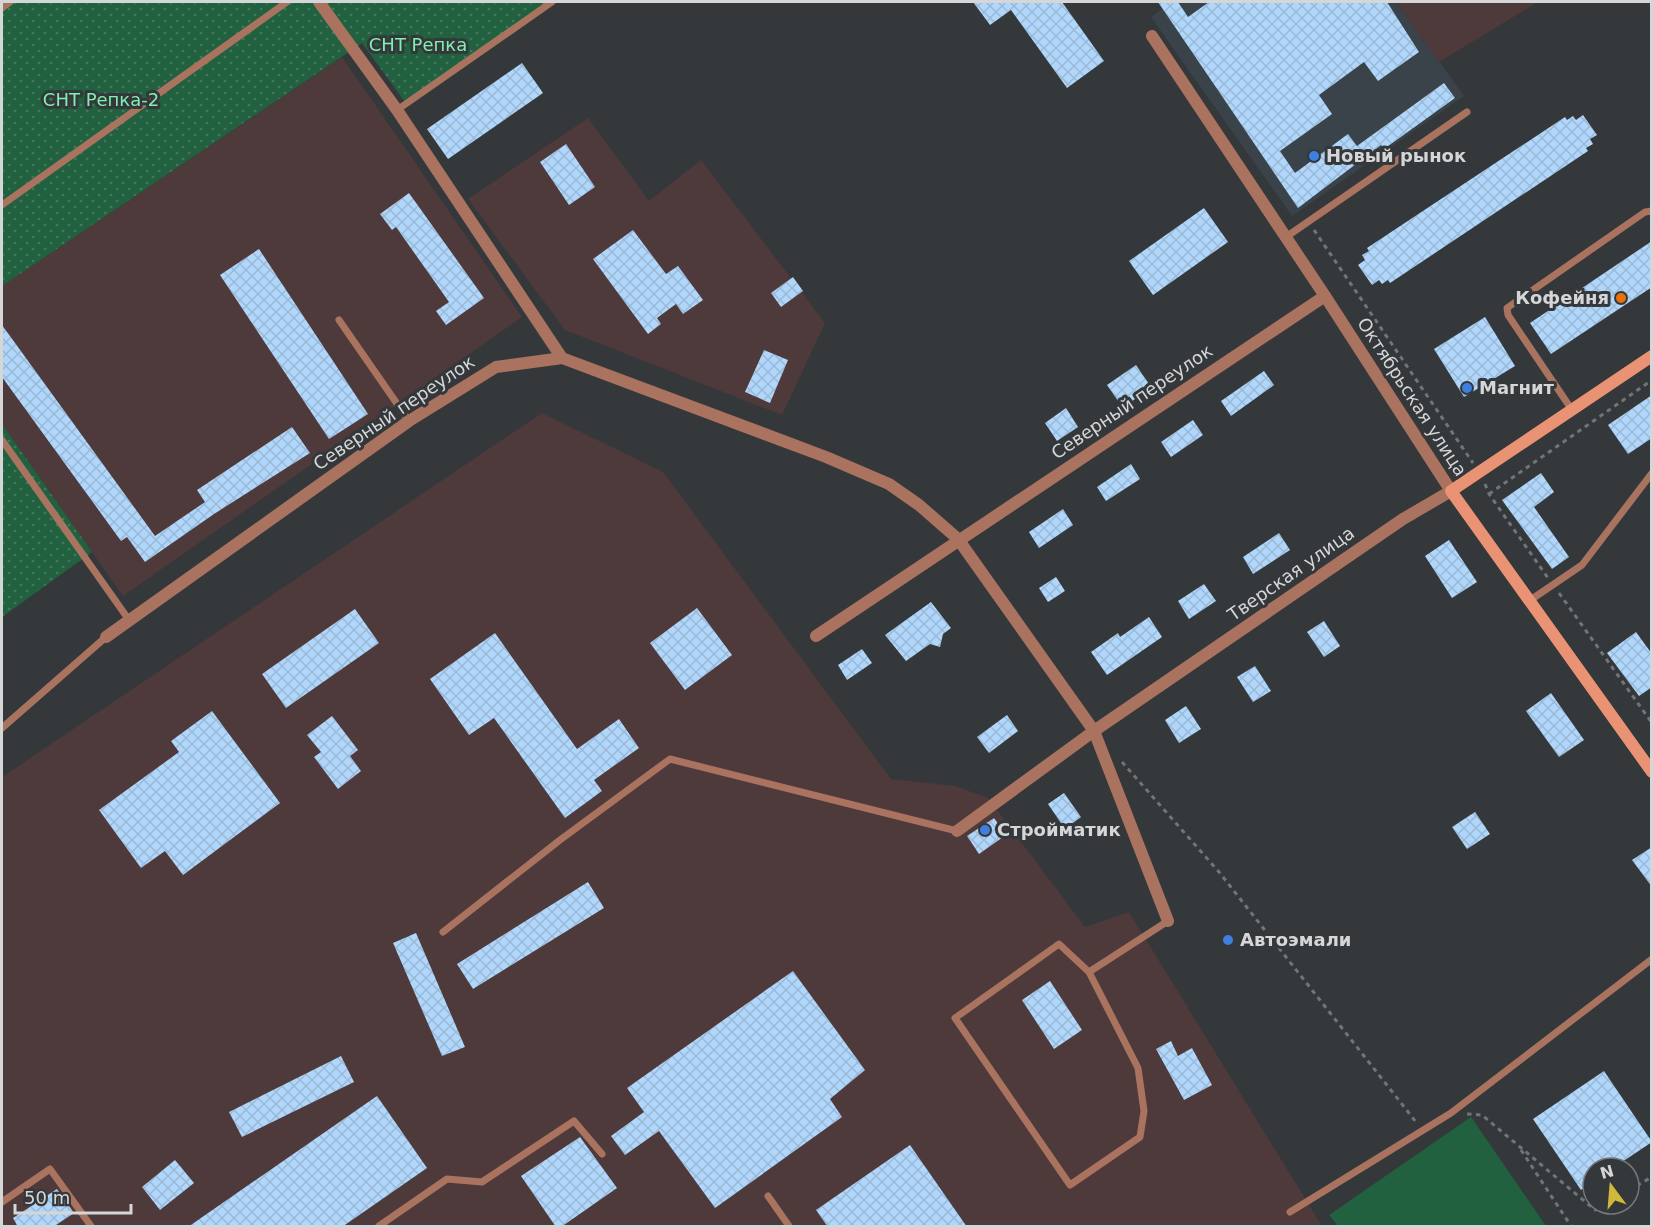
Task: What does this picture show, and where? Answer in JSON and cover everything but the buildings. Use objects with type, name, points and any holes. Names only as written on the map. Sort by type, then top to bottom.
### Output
[{"type":"main road","name":"Тверская улица","points":[[1451,492],[1652,356]]},
{"type":"main road","name":"Октябрьская улица","points":[[1451,492],[1652,772]]},
{"type":"street","points":[[319,2],[397,110],[562,358]]},
{"type":"street","name":"Октябрьская улица","points":[[1152,36],[1325,296],[1451,492]]},
{"type":"street","name":"Северный переулок","points":[[816,636],[1325,296]]},
{"type":"street","name":"Северный переулок","points":[[106,637],[409,421],[496,367],[562,358],[826,457],[889,484],[919,505],[958,539]]},
{"type":"street","name":"Тверская улица","points":[[957,831],[1094,731],[1403,519],[1451,492]]},
{"type":"street","points":[[958,539],[1094,731],[1168,921]]},
{"type":"lane","points":[[2,8],[10,2]]},
{"type":"lane","points":[[2,205],[287,2]]},
{"type":"lane","points":[[397,110],[552,2]]},
{"type":"lane","points":[[1286,237],[1467,112]]},
{"type":"lane","points":[[1572,411],[1508,315],[1507,308],[1645,212],[1652,211]]},
{"type":"lane","points":[[339,320],[409,421]]},
{"type":"lane","points":[[2,440],[129,620]]},
{"type":"lane","points":[[1529,601],[1582,565],[1652,473]]},
{"type":"lane","points":[[2,728],[106,637]]},
{"type":"lane","points":[[443,932],[560,840],[670,759],[957,831]]},
{"type":"lane","points":[[1089,972],[1168,921]]},
{"type":"lane","points":[[1059,944],[1089,972],[1138,1068],[1144,1111],[1140,1137],[1070,1185],[955,1018],[1059,944]]},
{"type":"lane","points":[[1290,1212],[1451,1113],[1652,959]]},
{"type":"lane","points":[[379,1227],[447,1179],[482,1182],[574,1121],[602,1154]]},
{"type":"lane","points":[[2,1202],[50,1169],[91,1227]]},
{"type":"lane","points":[[768,1196],[789,1227]]},
{"type":"path","points":[[1489,494],[1652,380]]},
{"type":"path","points":[[1118,757],[1219,872],[1422,1130]]},
{"type":"path","points":[[1451,1113],[1482,1115],[1581,1198]]},
{"type":"path","points":[[1518,1146],[1571,1227]]},
{"type":"shaded area","name":"Новый рынок","points":[[1172,2],[1396,2],[1464,96],[1292,216],[1151,17]]},
{"type":"shaded area","points":[[1396,2],[1538,2],[1439,62]]},
{"type":"shaded area","points":[[342,57],[522,317],[123,596],[2,424],[2,286]]},
{"type":"shaded area","points":[[588,118],[649,201],[701,160],[825,323],[782,415],[565,330],[468,199]]},
{"type":"shaded area","points":[[542,413],[663,472],[891,779],[955,786],[988,798],[1085,927],[1129,912],[1322,1226],[2,1226],[2,777]]},
{"type":"green space","name":"СНТ Репка-2","points":[[2,2],[556,2],[408,106],[362,43],[2,286]]},
{"type":"green space","points":[[2,424],[92,552],[2,617]]},
{"type":"green space","points":[[1471,1117],[1546,1226],[1338,1226],[1329,1215]]},
{"type":"place","name":"Новый рынок","points":[[1314,156]]},
{"type":"place","name":"Кофейня","points":[[1621,298]]},
{"type":"place","name":"Магнит","points":[[1467,388]]},
{"type":"place","name":"Стройматик","points":[[985,830]]},
{"type":"place","name":"Автоэмали","points":[[1228,940]]},
{"type":"park label","name":"СНТ Репка","points":[[418,45]]}]
